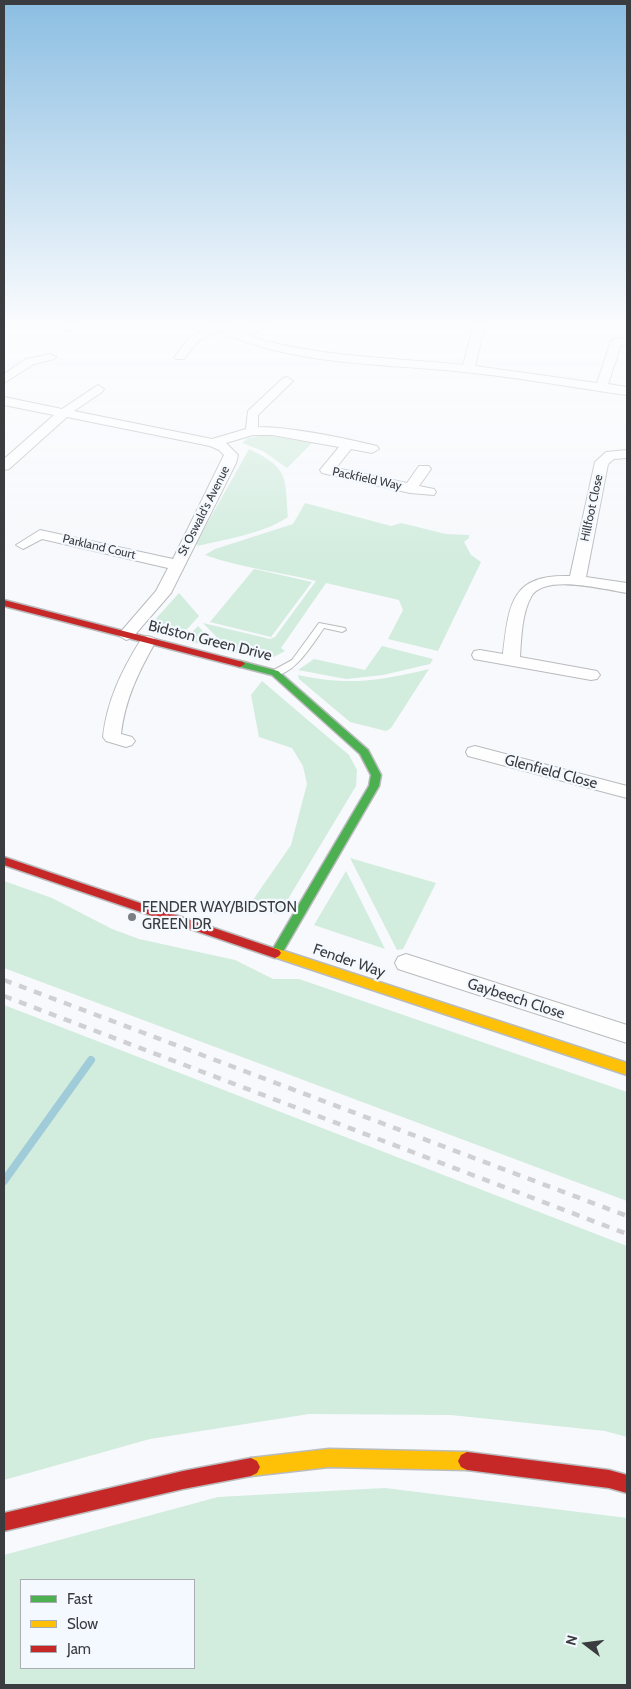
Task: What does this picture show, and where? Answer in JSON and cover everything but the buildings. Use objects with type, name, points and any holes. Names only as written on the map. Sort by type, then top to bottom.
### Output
[{"type":"main road","name":"Bidston Green Drive","points":[[4,603],[275,673],[364,752],[376,775],[374,786],[277,952]]},
{"type":"main road","name":"Fender Way","points":[[4,861],[492,1026],[627,1069]]},
{"type":"main road","points":[[4,1522],[183,1480],[246,1468],[330,1458],[462,1460],[610,1478],[627,1484]]},
{"type":"street","name":"St Oswald's Avenue","points":[[14,403],[214,443],[224,448],[231,455],[229,463],[163,593],[126,635]]},
{"type":"street","points":[[4,466],[64,412],[78,403]]},
{"type":"street","points":[[252,431],[252,414],[264,403]]},
{"type":"street","points":[[214,443],[252,431],[292,433],[372,449]]},
{"type":"street","name":"Packfield Way","points":[[348,444],[327,470],[429,492]]},
{"type":"street","name":"Hillfoot Close","points":[[578,581],[602,462],[611,455],[627,454]]},
{"type":"street","name":"Packfield Way","points":[[410,489],[424,469]]},
{"type":"street","name":"Parkland Court","points":[[23,545],[40,534],[177,565]]},
{"type":"street","points":[[511,660],[514,632],[526,592],[537,584],[558,579],[627,588]]},
{"type":"street","points":[[126,741],[112,737],[114,712],[131,670],[148,641]]},
{"type":"street","points":[[480,654],[591,674]]},
{"type":"street","name":"Glenfield Close","points":[[475,752],[627,792]]},
{"type":"street","name":"Gaybeech Close","points":[[406,963],[627,1034]]},
{"type":"street","points":[[492,1026],[505,996]]},
{"type":"lane","points":[[275,673],[295,662],[322,625],[342,630]]},
{"type":"green space","points":[[265,435],[312,443],[287,468],[263,451],[242,443],[248,438]]},
{"type":"green space","points":[[249,449],[272,462],[278,468],[285,482],[288,517],[256,532],[195,545]]},
{"type":"green space","points":[[305,503],[391,526],[401,523],[446,534],[469,535],[469,538],[464,542],[471,555],[481,562],[438,651],[388,639],[403,610],[399,600],[326,583],[281,648],[285,651],[268,660],[230,651],[203,623],[270,639],[275,637],[316,581],[246,567],[205,555],[215,549],[293,524]]},
{"type":"green space","points":[[254,569],[312,582],[271,637],[210,622]]},
{"type":"green space","points":[[179,593],[199,616],[179,638],[152,631],[150,627],[152,623]]},
{"type":"green space","points":[[198,626],[220,649],[184,640]]},
{"type":"green space","points":[[382,646],[433,659],[430,664],[383,675],[346,679],[298,670],[314,659],[365,670]]},
{"type":"green space","points":[[429,669],[391,728],[386,731],[350,722],[299,679],[298,675],[333,680],[364,681],[395,677]]},
{"type":"green space","points":[[262,681],[349,755],[357,770],[356,786],[279,914],[248,907],[291,845],[307,784],[303,766],[292,748],[259,737],[251,695]]},
{"type":"green space","points":[[350,858],[436,883],[403,949],[397,950]]},
{"type":"green space","points":[[346,871],[385,949],[314,925]]},
{"type":"green space","points":[[4,881],[52,898],[112,929],[139,939],[235,960],[273,979],[299,979],[627,1092],[627,1201],[4,968]]},
{"type":"green space","points":[[4,1005],[627,1246],[627,1437],[605,1431],[451,1415],[309,1414],[150,1439],[4,1480]]},
{"type":"green space","points":[[385,1488],[627,1518],[627,1685],[4,1685],[4,1555],[218,1497]]},
{"type":"waterway","points":[[4,1181],[91,1060]]},
{"type":"railway","points":[[4,980],[627,1216]]},
{"type":"railway","points":[[4,996],[627,1234]]},
{"type":"traffic: fast","points":[[240,664],[275,673],[364,752],[376,775],[374,786],[277,952]]},
{"type":"traffic: slow","points":[[275,953],[627,1069]]},
{"type":"traffic: slow","points":[[251,1467],[329,1458],[467,1461]]},
{"type":"traffic: jam","points":[[4,603],[240,664]]},
{"type":"traffic: jam","points":[[4,861],[275,953]]},
{"type":"traffic: jam","points":[[467,1461],[609,1479],[627,1484]]},
{"type":"traffic: jam","points":[[4,1522],[183,1480],[251,1467]]},
{"type":"place","name":"FENDER WAY/BIDSTON GREEN DR","points":[[132,917]]}]
